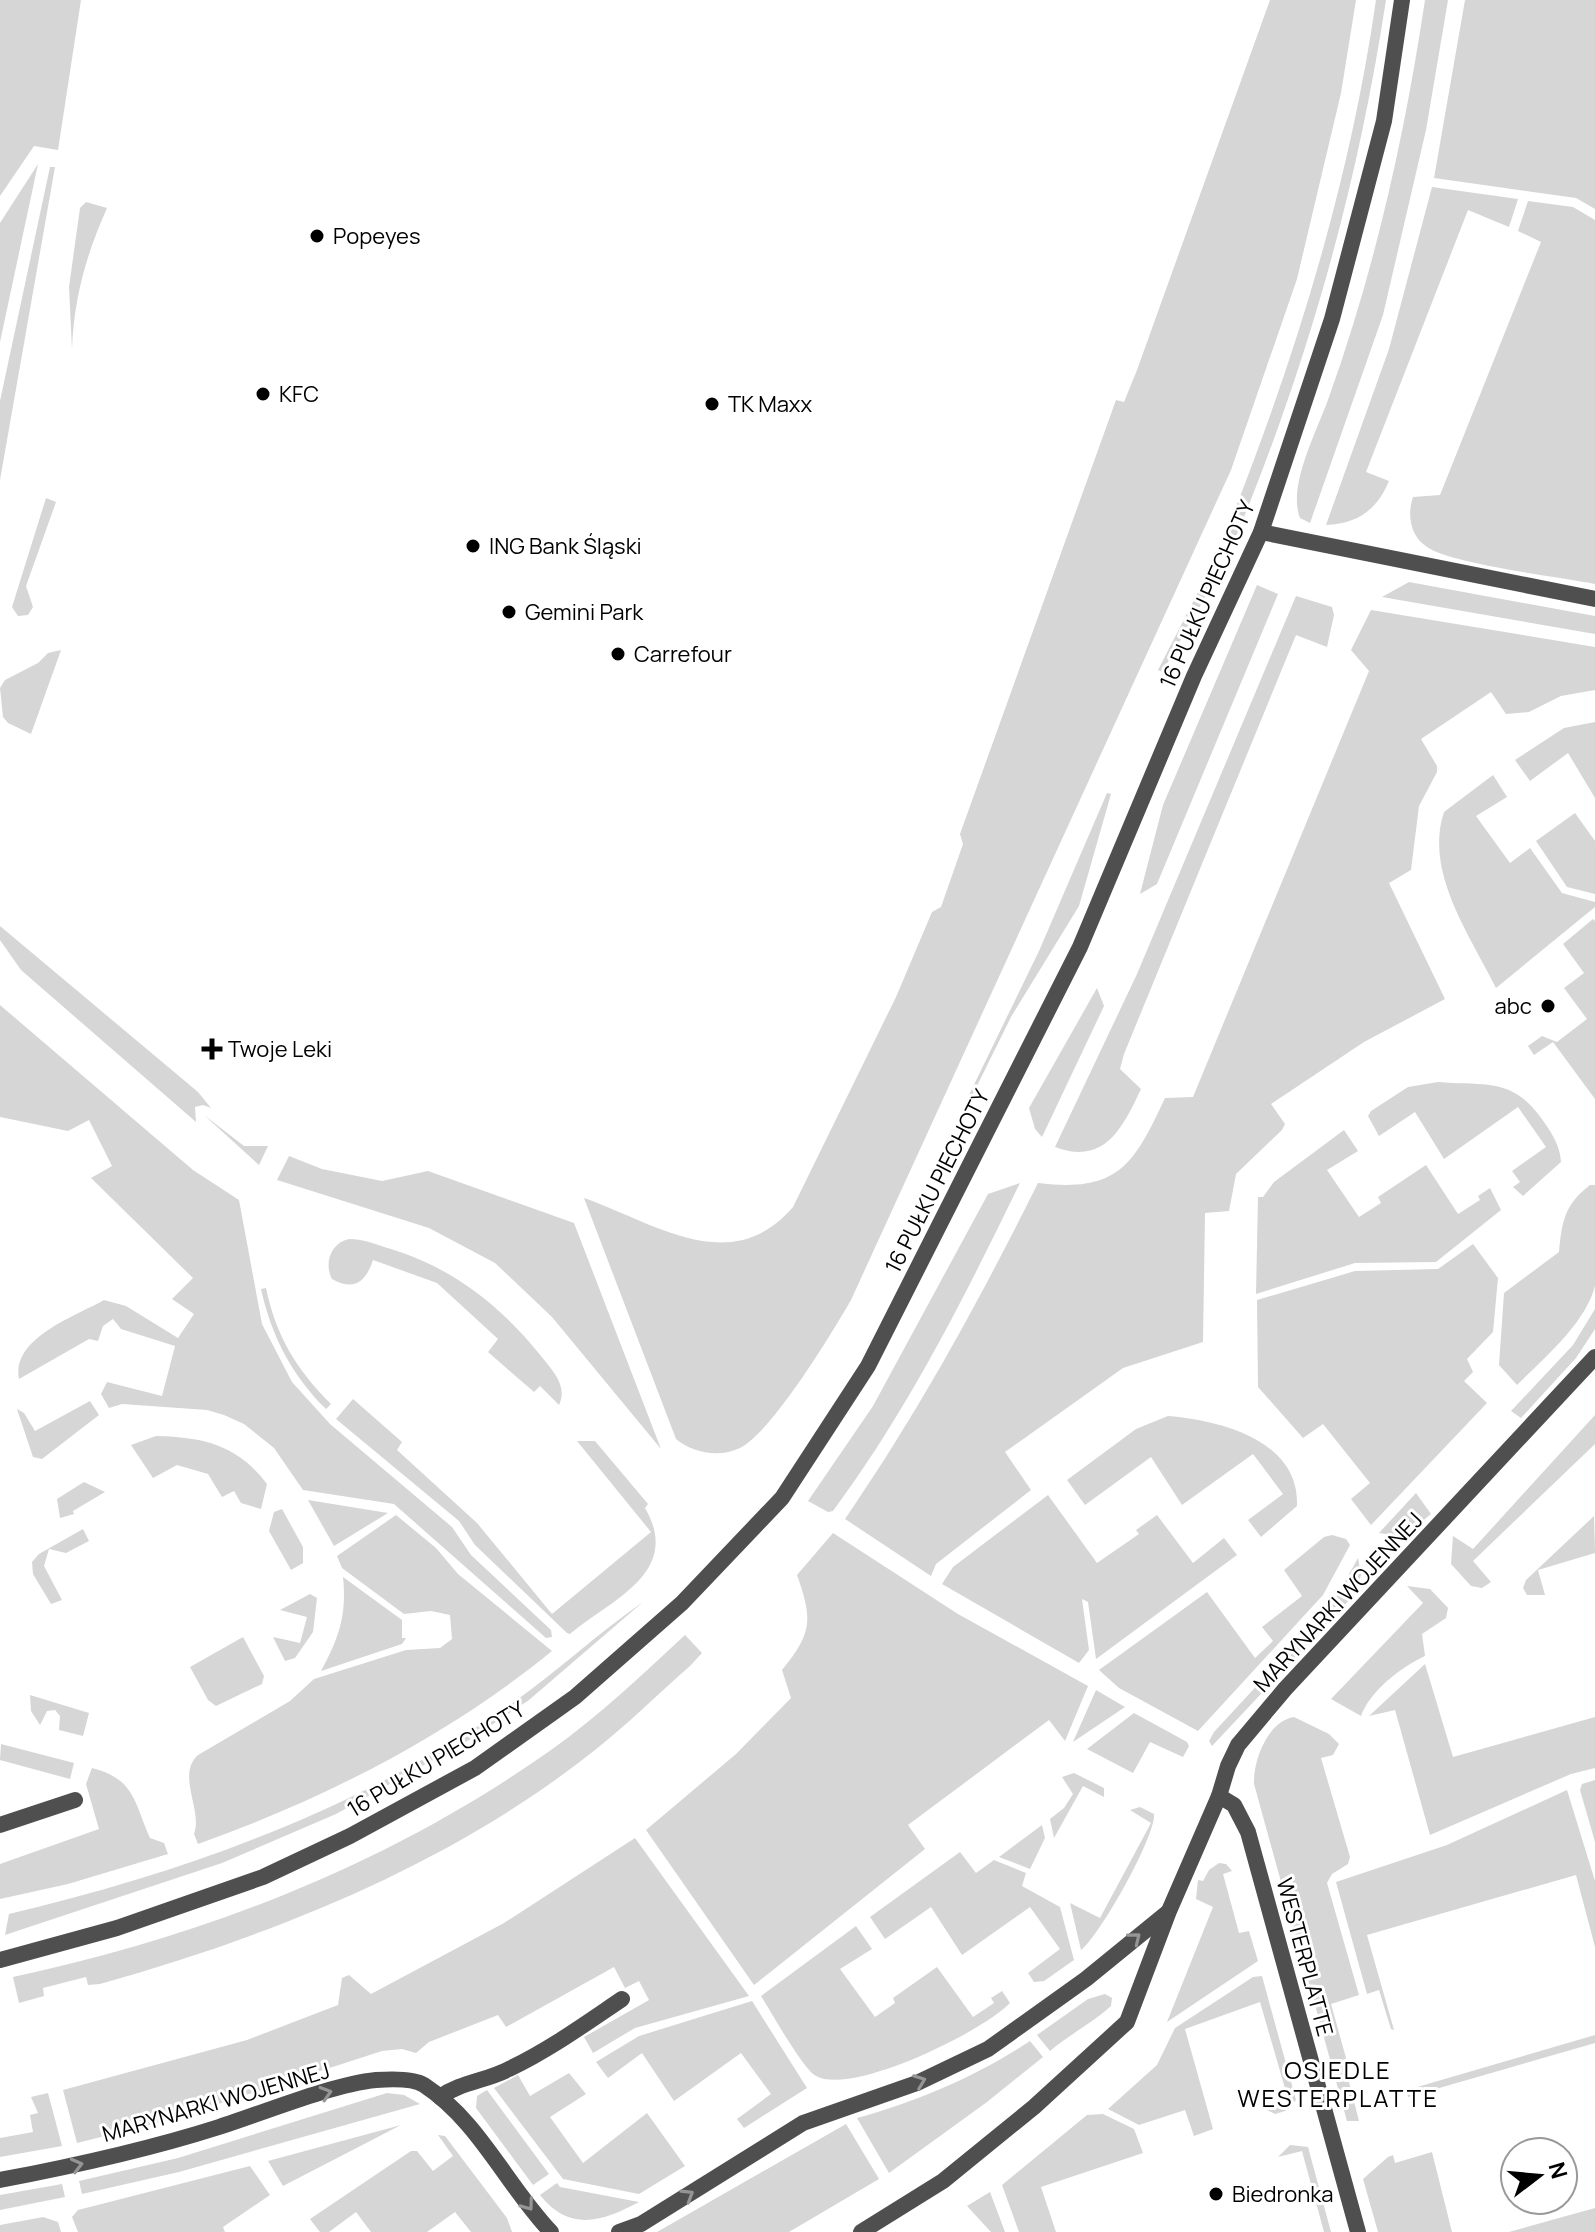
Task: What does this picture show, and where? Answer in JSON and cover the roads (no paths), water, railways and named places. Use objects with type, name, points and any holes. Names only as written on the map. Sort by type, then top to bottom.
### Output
[{"type":"street","name":"16 PUŁKU PIECHOTY","points":[[0,1960],[117,1928],[263,1877],[350,1836],[475,1768],[575,1697],[682,1603],[782,1498],[868,1366],[1080,947],[1194,676],[1261,532],[1332,319],[1384,121],[1402,0]]},
{"type":"street","points":[[1261,532],[1595,599]]},
{"type":"street","name":"MARYNARKI WOJENNEJ","points":[[861,2232],[943,2181],[1114,2037],[1136,2002],[1169,1911],[1238,1745],[1285,1689],[1595,1357]]},
{"type":"street","name":"WESTERPLATTE","points":[[1219,1796],[1234,1805],[1248,1832],[1358,2232]]},
{"type":"street","points":[[0,1825],[75,1800]]},
{"type":"street","name":"MARYNARKI WOJENNEJ","points":[[619,2232],[641,2224],[817,2116],[917,2083],[988,2049],[1086,1979],[1169,1911]]},
{"type":"street","points":[[440,2097],[464,2083],[515,2066],[622,1999]]},
{"type":"street","name":"MARYNARKI WOJENNEJ","points":[[0,2180],[68,2167],[182,2138],[375,2080],[421,2083],[440,2097],[483,2143],[531,2211],[551,2232]]},
{"type":"place","name":"Popeyes","points":[[317,236]]},
{"type":"place","name":"KFC","points":[[263,394]]},
{"type":"place","name":"TK Maxx","points":[[712,404]]},
{"type":"place","name":"ING Bank Śląski","points":[[473,546]]},
{"type":"place","name":"Gemini Park","points":[[509,612]]},
{"type":"place","name":"Carrefour","points":[[618,654]]},
{"type":"place","name":"abc","points":[[1548,1006]]},
{"type":"place","name":"Twoje Leki","points":[[212,1049]]},
{"type":"place","name":"Biedronka","points":[[1216,2194]]},
{"type":"district","name":"OSIEDLE WESTERPLATTE","points":[[1338,2083]]}]
